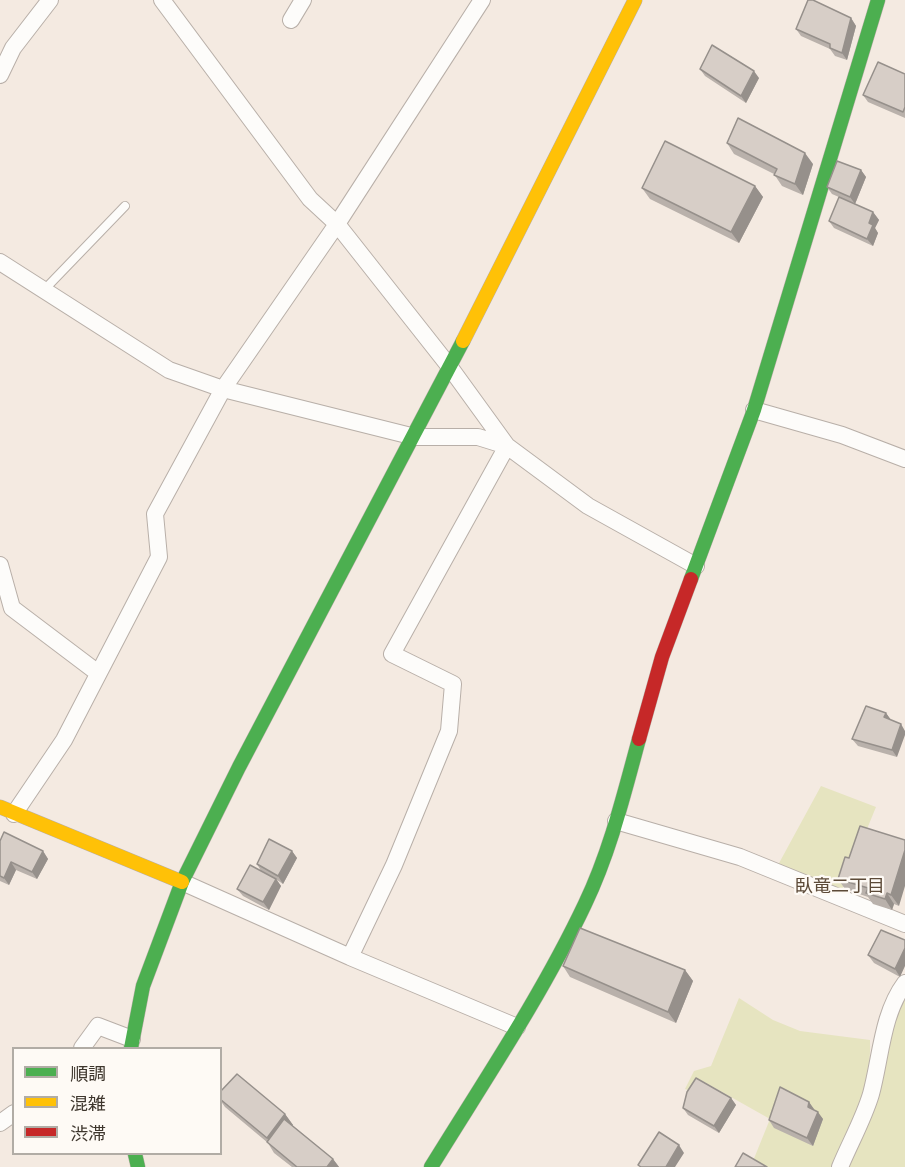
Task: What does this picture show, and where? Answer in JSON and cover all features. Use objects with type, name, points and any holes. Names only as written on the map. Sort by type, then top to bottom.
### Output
[{"type":"street","points":[[0,75],[13,48],[50,0]]},
{"type":"street","points":[[162,0],[310,199],[337,224],[449,366],[507,446],[588,506],[696,566]]},
{"type":"street","points":[[291,20],[303,0]]},
{"type":"street","points":[[482,0],[337,224],[223,389],[155,514],[159,557],[64,740],[7,811],[182,882],[350,957],[517,1027]]},
{"type":"street","points":[[83,1047],[98,1026],[132,1044],[143,986],[182,882],[238,767],[415,437],[634,0]]},
{"type":"street","points":[[431,1167],[517,1027],[586,903],[616,821],[662,657],[754,410],[878,0]]},
{"type":"street","points":[[0,262],[169,370],[223,389],[415,437],[478,437],[507,446]]},
{"type":"street","points":[[754,410],[842,435],[905,459]]},
{"type":"street","points":[[350,957],[394,865],[449,731],[453,684],[392,654],[507,446]]},
{"type":"street","points":[[0,565],[12,608],[98,673]]},
{"type":"street","points":[[616,821],[740,857],[905,924]]},
{"type":"street","points":[[840,1167],[870,1096],[884,1033],[898,992],[905,982]]},
{"type":"lane","points":[[44,290],[125,206]]},
{"type":"shaded area","points":[[821,786],[876,807],[842,890],[778,865]]},
{"type":"shaded area","points":[[905,991],[905,1167],[846,1167]]},
{"type":"shaded area","points":[[739,998],[773,1020],[800,1031],[870,1040],[868,1074],[864,1090],[833,1167],[763,1167],[753,1161],[770,1119],[699,1079],[691,1091],[685,1089],[694,1071],[711,1066]]},
{"type":"building","points":[[808,0],[813,0],[851,18],[842,53],[830,48],[830,44],[796,29]]},
{"type":"building","points":[[712,45],[754,71],[741,96],[700,69]]},
{"type":"building","points":[[878,62],[905,74],[903,112],[863,95]]},
{"type":"building","points":[[738,118],[805,153],[795,184],[774,175],[777,169],[727,143]]},
{"type":"building","points":[[665,141],[755,186],[731,232],[642,188]]},
{"type":"building","points":[[837,161],[861,170],[850,197],[827,187]]},
{"type":"building","points":[[839,197],[873,212],[869,223],[873,225],[867,239],[829,221]]},
{"type":"building","points":[[866,706],[886,713],[884,717],[901,724],[892,750],[852,739]]},
{"type":"building","points":[[860,826],[905,840],[905,850],[891,895],[887,893],[885,899],[866,893],[868,888],[838,879],[845,857],[849,858]]},
{"type":"building","points":[[4,832],[43,851],[32,872],[11,862],[4,878],[0,876],[0,841]]},
{"type":"building","points":[[269,839],[292,851],[278,876],[257,864]]},
{"type":"building","points":[[250,865],[276,879],[263,902],[237,889]]},
{"type":"building","points":[[580,928],[685,970],[668,1012],[563,966]]},
{"type":"building","points":[[881,930],[905,940],[905,948],[895,969],[868,955]]},
{"type":"building","points":[[237,1074],[285,1114],[267,1138],[222,1101],[222,1090]]},
{"type":"building","points":[[696,1078],[731,1098],[714,1126],[683,1108],[687,1092]]},
{"type":"building","points":[[780,1087],[809,1102],[808,1107],[818,1112],[807,1138],[769,1120]]},
{"type":"building","points":[[284,1119],[333,1159],[327,1167],[297,1167],[267,1142]]},
{"type":"building","points":[[659,1132],[679,1145],[666,1167],[641,1167],[638,1165]]},
{"type":"building","points":[[743,1153],[767,1167],[735,1167]]},
{"type":"traffic: fast","points":[[691,579],[754,410],[878,0]]},
{"type":"traffic: fast","points":[[131,1047],[143,986],[182,882],[239,767],[463,341]]},
{"type":"traffic: fast","points":[[431,1167],[531,1005],[585,904],[609,843],[639,739]]},
{"type":"traffic: fast","points":[[135,1155],[138,1167]]},
{"type":"traffic: slow","points":[[463,341],[635,0]]},
{"type":"traffic: slow","points":[[0,807],[182,882]]},
{"type":"traffic: jam","points":[[639,739],[662,657],[691,579]]},
{"type":"district","name":"臥竜二丁目","points":[[840,886]]}]
